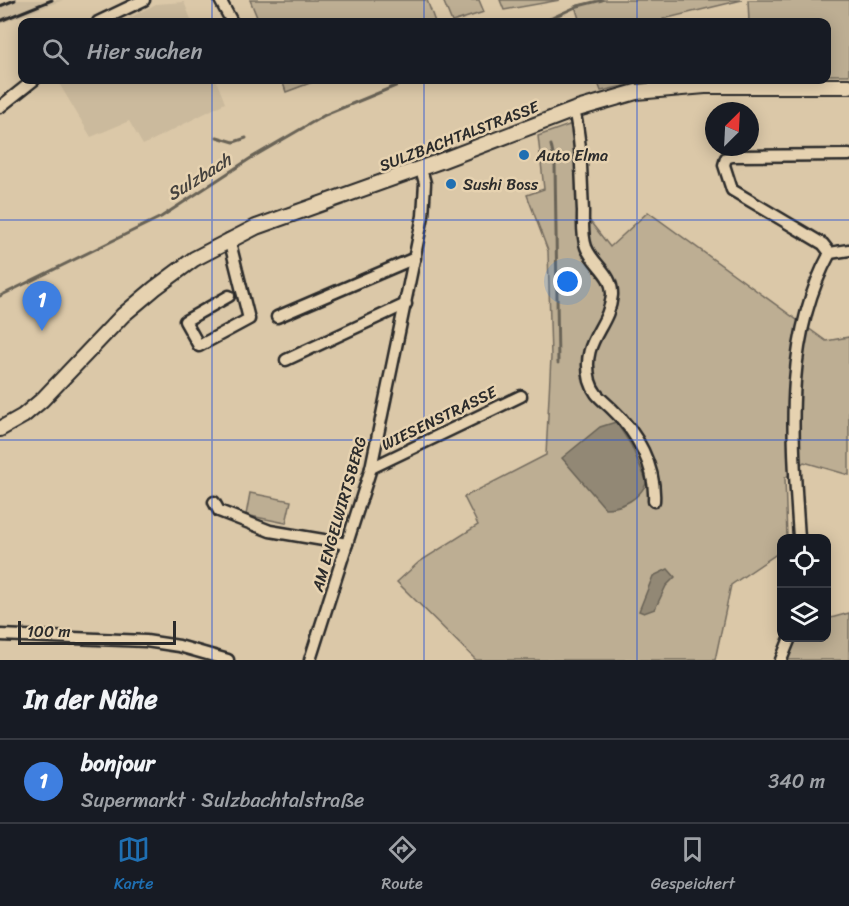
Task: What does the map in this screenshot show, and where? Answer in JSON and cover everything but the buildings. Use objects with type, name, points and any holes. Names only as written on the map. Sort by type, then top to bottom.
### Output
[{"type":"main road","name":"SULZBACHTALSTRASSE","points":[[0,429],[23,416],[42,400],[123,315],[155,288],[195,259],[256,227],[421,169],[609,98],[665,87],[849,86]]},
{"type":"street","points":[[106,18],[144,0]]},
{"type":"street","points":[[220,0],[230,18]]},
{"type":"street","points":[[0,107],[29,84]]},
{"type":"street","points":[[574,110],[579,134],[587,248],[611,284],[612,296],[586,357],[595,395],[630,428],[646,458],[655,486],[654,501]]},
{"type":"street","points":[[830,253],[822,244],[732,190],[724,165],[726,158],[732,156],[849,154]]},
{"type":"street","name":"AM ENGELWIRTSBERG","points":[[310,660],[371,468],[416,258],[426,200],[421,169]]},
{"type":"street","points":[[229,296],[185,321],[199,346],[249,320],[230,239]]},
{"type":"street","points":[[830,253],[849,250]]},
{"type":"street","points":[[799,534],[793,398],[798,351],[811,300],[830,253]]},
{"type":"street","points":[[277,317],[416,258]]},
{"type":"street","points":[[286,360],[406,304]]},
{"type":"street","name":"WIESENSTRASSE","points":[[371,468],[520,396]]},
{"type":"street","points":[[214,502],[219,511],[270,531],[347,544]]},
{"type":"street","points":[[0,635],[45,639],[146,640],[179,646],[228,660]]},
{"type":"street","points":[[781,660],[788,642]]},
{"type":"shaded area","points":[[11,0],[63,0],[0,24],[0,5]]},
{"type":"shaded area","points":[[250,0],[427,0],[434,18],[257,18]]},
{"type":"shaded area","points":[[443,0],[479,0],[484,12],[465,18],[450,18]]},
{"type":"shaded area","points":[[500,0],[560,0],[504,10]]},
{"type":"shaded area","points":[[603,0],[742,0],[667,18],[579,18],[575,6]]},
{"type":"shaded area","points":[[748,0],[849,0],[849,75],[831,75],[831,18],[749,18]]},
{"type":"shaded area","points":[[184,2],[190,18],[130,18],[156,4]]},
{"type":"shaded area","points":[[59,84],[218,84],[225,103],[143,145],[129,121],[91,137]]},
{"type":"shaded area","points":[[283,84],[307,84],[286,92]]},
{"type":"shaded area","points":[[598,84],[633,84],[601,91]]},
{"type":"shaded area","points":[[572,124],[576,134],[579,225],[589,220],[610,247],[648,212],[826,341],[849,337],[849,475],[804,462],[785,478],[787,534],[777,534],[777,554],[731,585],[715,660],[476,660],[397,582],[419,562],[478,525],[464,497],[546,455],[551,357],[548,251],[527,195],[544,189],[538,136]]},
{"type":"shaded area","points":[[616,422],[631,445],[647,482],[640,493],[630,501],[612,508],[605,508],[562,458],[600,427]]},
{"type":"shaded area","points":[[250,493],[291,501],[286,523],[246,515]]},
{"type":"shaded area","points":[[668,569],[675,577],[666,586],[655,609],[644,613],[639,611],[653,576]]},
{"type":"shaded area","points":[[849,613],[849,660],[787,660],[793,642],[831,642],[831,618]]},
{"type":"waterway","name":"Sulzbach","points":[[552,18],[578,6],[602,0]]},
{"type":"waterway","name":"Sulzbach","points":[[0,296],[161,217],[251,158],[325,115],[400,84]]},
{"type":"waterway","points":[[217,137],[234,142],[246,138]]},
{"type":"waterway","points":[[551,145],[555,164],[558,363]]},
{"type":"railway","points":[[0,6],[15,0]]},
{"type":"railway","points":[[0,21],[52,0]]},
{"type":"place","name":"Auto Elma","points":[[524,155]]},
{"type":"place","name":"Sushi Boss","points":[[451,184]]},
{"type":"place","name":"bonjour","points":[[42,331]]}]
